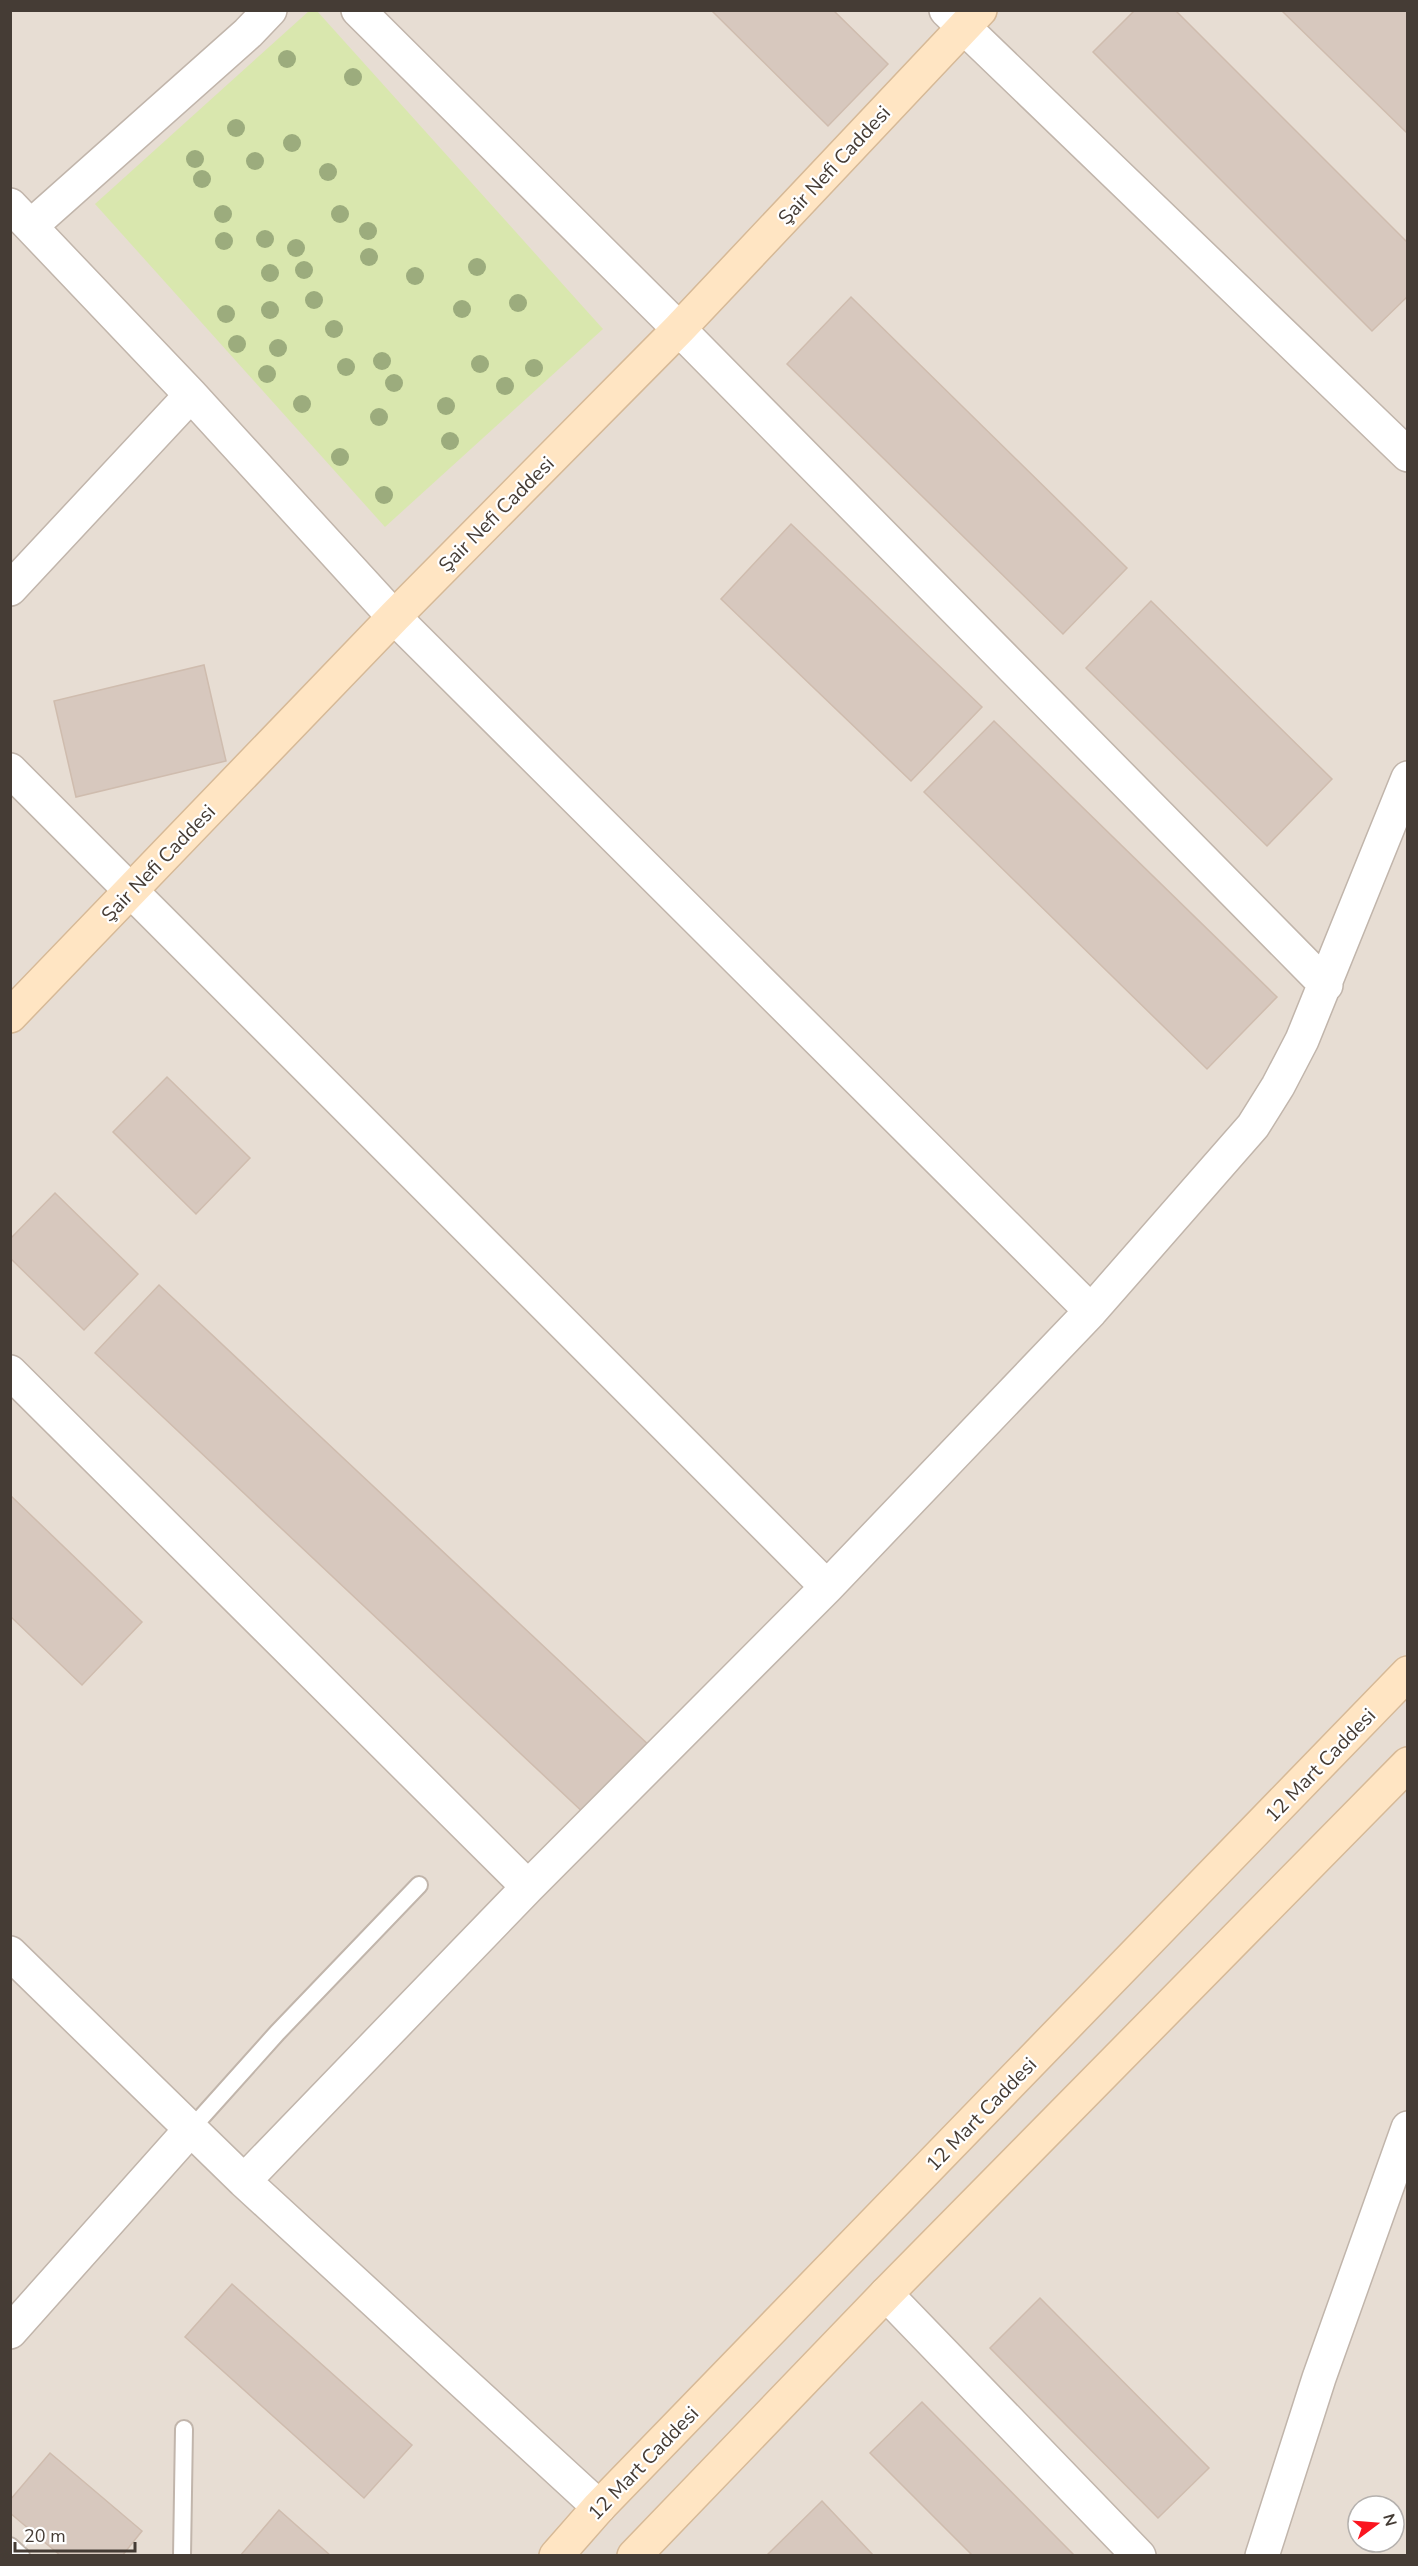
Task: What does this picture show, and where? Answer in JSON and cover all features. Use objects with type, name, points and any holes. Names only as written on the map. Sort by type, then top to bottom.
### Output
[{"type":"street","points":[[270,10],[248,33],[21,216],[191,395],[394,617],[1091,1311]]},
{"type":"street","points":[[358,10],[680,329],[1326,985]]},
{"type":"street","points":[[963,16],[1407,455]]},
{"type":"street","name":"Şair Nefi Caddesi","points":[[10,1016],[394,617],[680,329],[963,16]]},
{"type":"street","points":[[10,590],[191,395]]},
{"type":"street","points":[[10,770],[827,1587]]},
{"type":"street","points":[[244,2181],[528,1887],[827,1587],[1091,1311],[1253,1126],[1278,1086],[1302,1040],[1326,985],[1407,778]]},
{"type":"street","points":[[10,1372],[528,1887]]},
{"type":"street","name":"12 Mart Caddesi","points":[[556,2556],[599,2507],[1407,1673]]},
{"type":"street","points":[[642,2553],[886,2294],[1407,1764]]},
{"type":"street","points":[[10,1953],[244,2181],[599,2507]]},
{"type":"street","points":[[1262,2556],[1320,2378],[1407,2127]]},
{"type":"street","points":[[10,2332],[190,2130]]},
{"type":"street","points":[[886,2294],[1139,2556]]},
{"type":"lane","points":[[190,2130],[277,2033],[419,1885]]},
{"type":"lane","points":[[182,2556],[184,2429]]},
{"type":"lane","points":[[10,2546],[21,2556]]},
{"type":"shaded area","points":[[11,11],[1407,11],[1407,2555],[11,2556]]},
{"type":"green space","points":[[309,11],[317,11],[603,329],[385,527],[95,204]]},
{"type":"building","points":[[711,10],[833,10],[888,64],[828,126]]},
{"type":"building","points":[[1135,10],[1175,10],[1408,243],[1408,296],[1372,331],[1093,52]]},
{"type":"building","points":[[1281,10],[1408,10],[1408,134]]},
{"type":"building","points":[[851,297],[1127,568],[1063,634],[787,364]]},
{"type":"building","points":[[791,524],[982,707],[911,781],[721,599]]},
{"type":"building","points":[[1151,601],[1332,779],[1267,846],[1086,668]]},
{"type":"building","points":[[204,665],[226,761],[76,797],[54,701]]},
{"type":"building","points":[[994,721],[1277,997],[1207,1069],[924,792]]},
{"type":"building","points":[[167,1077],[250,1158],[196,1214],[113,1132]]},
{"type":"building","points":[[55,1193],[138,1274],[84,1330],[10,1258],[10,1239]]},
{"type":"building","points":[[159,1285],[652,1748],[588,1817],[95,1353]]},
{"type":"building","points":[[10,1495],[142,1622],[82,1685],[10,1616]]},
{"type":"building","points":[[232,2284],[412,2445],[364,2498],[185,2337]]},
{"type":"building","points":[[1040,2298],[1209,2468],[1158,2518],[990,2348]]},
{"type":"building","points":[[922,2402],[1075,2556],[973,2556],[870,2453]]},
{"type":"building","points":[[50,2453],[142,2531],[122,2556],[61,2556],[10,2513],[10,2500]]},
{"type":"building","points":[[822,2501],[874,2556],[766,2556]]},
{"type":"building","points":[[279,2510],[331,2556],[240,2556]]}]
